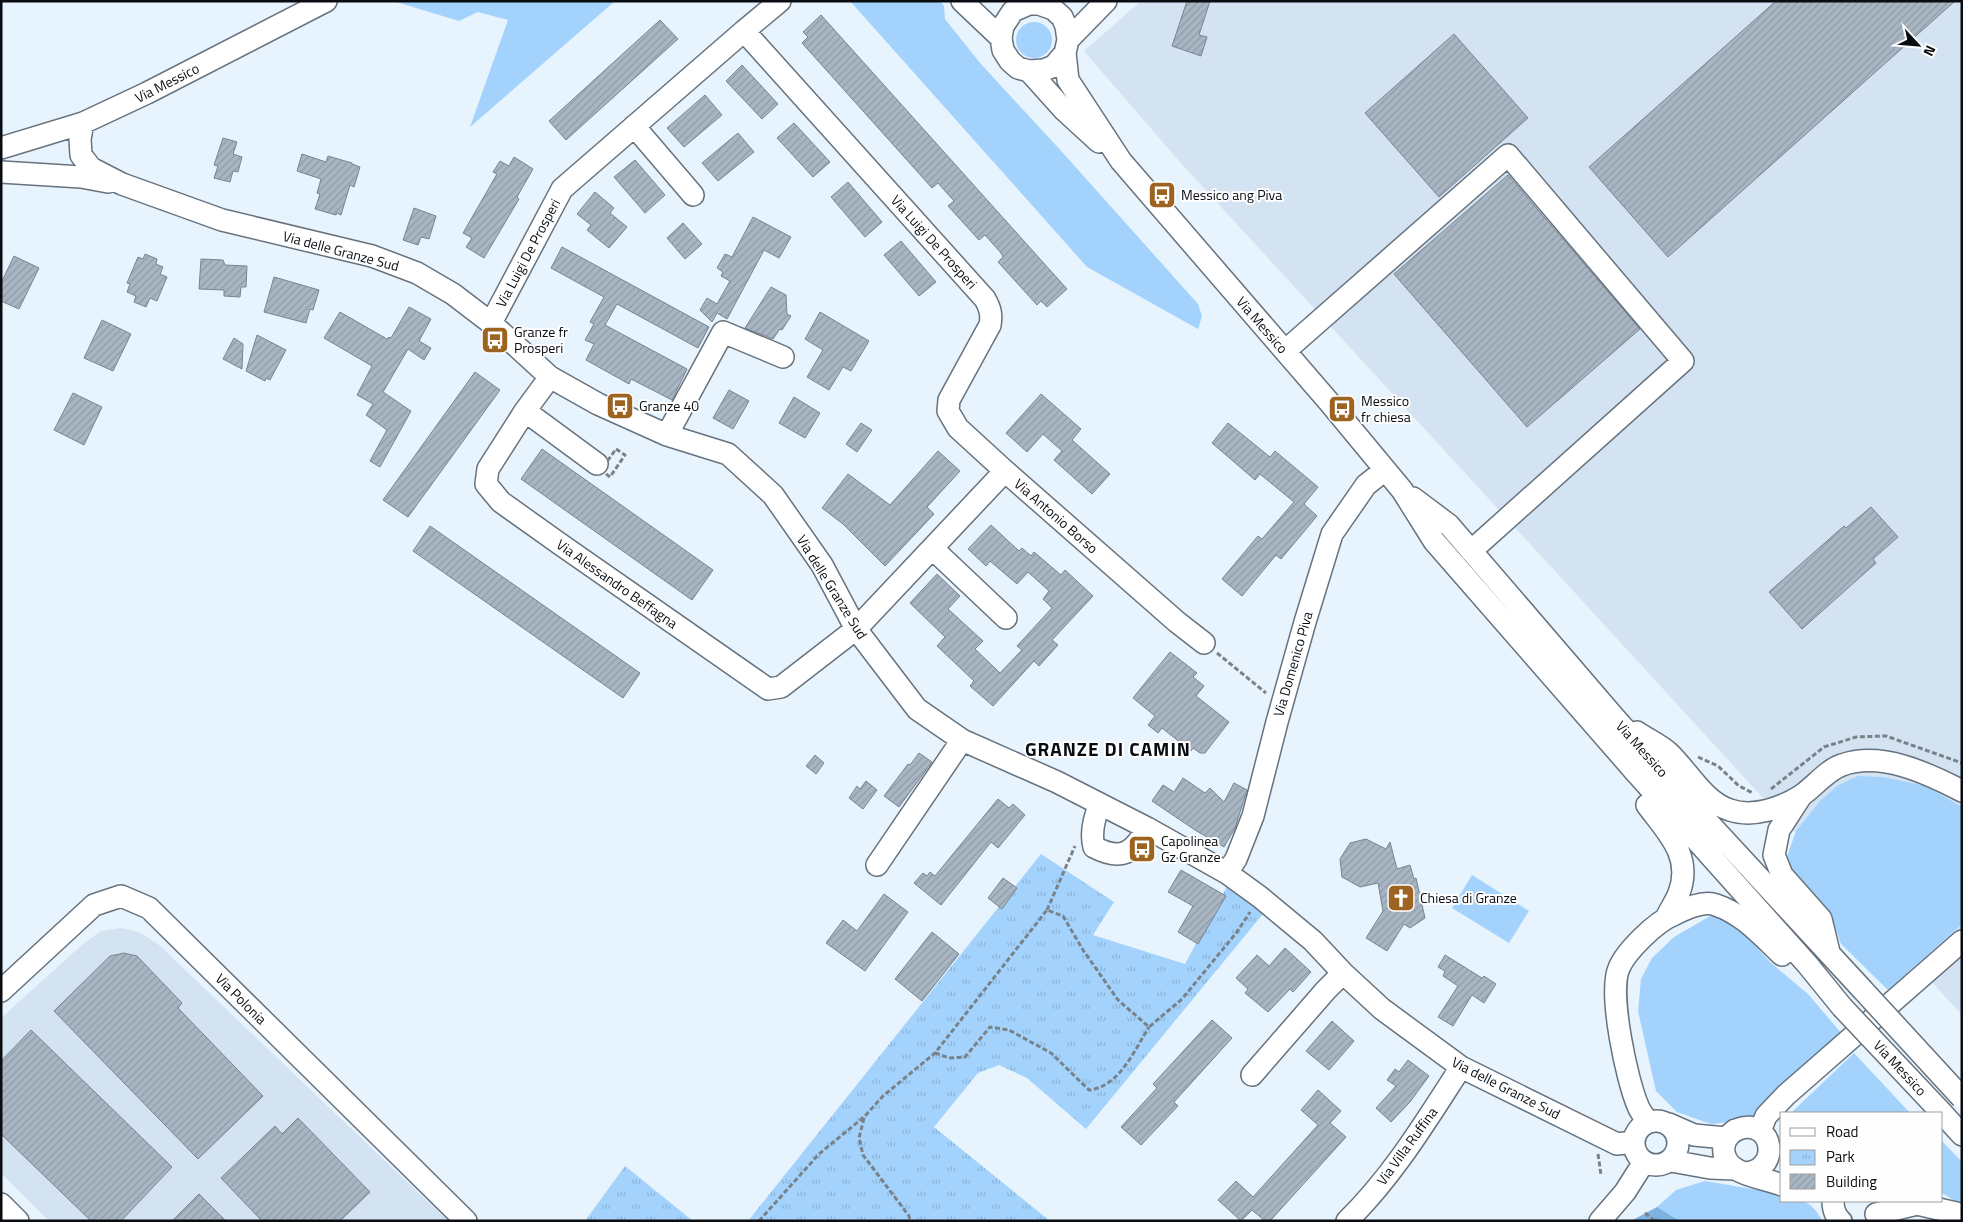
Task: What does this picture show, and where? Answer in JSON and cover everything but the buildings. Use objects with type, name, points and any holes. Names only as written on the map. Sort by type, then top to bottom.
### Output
[{"type":"street","name":"Via Messico","points":[[1,148],[83,123],[147,93],[326,1]]},
{"type":"street","name":"Via Luigi De Prosperi","points":[[490,323],[562,189],[780,1]]},
{"type":"street","name":"Via Messico","points":[[962,1],[1001,38]]},
{"type":"street","points":[[1029,71],[1044,70],[1054,66],[1104,2]]},
{"type":"street","name":"Via Messico","points":[[1121,161],[1064,110],[1029,71],[1018,68],[1010,61],[1003,50],[1001,38],[1003,26],[1013,12],[1014,5],[1041,3],[1053,9],[1062,17],[1066,26],[1068,80],[1121,161],[1402,490],[1434,541],[1632,768],[1807,964],[1837,1002],[1941,1112]]},
{"type":"street","name":"Via Luigi De Prosperi","points":[[744,31],[990,306],[990,325],[949,400],[948,411],[958,428],[1005,471]]},
{"type":"street","name":"Via delle Granze Sud","points":[[83,123],[80,139],[81,155],[91,168],[122,184],[222,220],[372,256],[417,272],[453,294],[490,323],[550,377],[598,404],[667,435],[728,454],[772,496],[822,565],[856,629],[917,709],[962,740],[1057,782],[1096,814],[1146,828],[1227,874],[1260,897],[1313,941],[1343,973],[1382,1009],[1461,1068],[1617,1144],[1634,1142]]},
{"type":"street","points":[[634,126],[693,195]]},
{"type":"street","points":[[1285,352],[1508,155],[1683,361],[1471,551]]},
{"type":"street","name":"Via delle Granze Sud","points":[[1,172],[81,177],[122,184]]},
{"type":"street","points":[[667,435],[723,332],[783,357]]},
{"type":"street","name":"Via Alessandro Beffagna","points":[[550,377],[525,411],[488,469],[486,484],[501,502],[768,689],[781,687],[856,629]]},
{"type":"street","points":[[525,411],[597,464]]},
{"type":"street","name":"Via Domenico Piva","points":[[1227,874],[1236,859],[1254,816],[1305,622],[1332,534],[1366,485],[1385,470]]},
{"type":"street","name":"Via Antonio Borso","points":[[856,629],[1005,471],[1177,622],[1204,643]]},
{"type":"street","name":"Via Messico","points":[[1402,490],[1449,525],[1614,717],[1704,818],[1962,1098]]},
{"type":"street","points":[[932,549],[1006,618]]},
{"type":"street","points":[[1614,717],[1668,752],[1711,799],[1729,810],[1748,813],[1773,809],[1802,795],[1841,765],[1868,760],[1896,764],[1938,778],[1962,790]]},
{"type":"street","points":[[877,865],[962,740]]},
{"type":"street","points":[[1632,768],[1647,806],[1671,836],[1681,858],[1684,872],[1679,893],[1666,918]]},
{"type":"street","points":[[1802,795],[1779,830],[1774,855],[1782,875],[1821,919],[1830,954]]},
{"type":"street","points":[[1096,814],[1092,838],[1094,847],[1106,853],[1120,856],[1139,842],[1146,828]]},
{"type":"street","name":"Via Polonia","points":[[1,990],[94,905],[121,896],[149,908],[466,1221]]},
{"type":"street","points":[[1648,1122],[1637,1102],[1622,1047],[1615,1004],[1619,968],[1634,946],[1666,918],[1693,906],[1714,904],[1739,915],[1807,980],[1837,1002]]},
{"type":"street","name":"Via Messico","points":[[1764,1138],[1766,1116],[1786,1095],[1962,940]]},
{"type":"street","points":[[1252,1075],[1343,973]]},
{"type":"street","name":"Via Villa Ruffina","points":[[1347,1221],[1367,1201],[1412,1143],[1461,1068]]},
{"type":"street","name":"Via Messico","points":[[1933,1112],[1962,1086]]},
{"type":"street","name":"Via Messico","points":[[1943,1114],[1962,1135]]},
{"type":"street","points":[[1669,1124],[1676,1132],[1679,1142],[1677,1153],[1671,1161],[1662,1165],[1652,1166],[1644,1162],[1634,1150],[1634,1142],[1641,1126],[1648,1122],[1659,1121],[1669,1124],[1694,1135],[1726,1138],[1735,1130]]},
{"type":"street","points":[[1780,1164],[1764,1138],[1748,1127],[1735,1130],[1728,1136],[1724,1144],[1724,1154],[1727,1162],[1740,1171],[1780,1184]]},
{"type":"street","points":[[1671,1161],[1710,1168],[1756,1171],[1764,1165],[1769,1156],[1764,1138]]},
{"type":"street","points":[[1600,1221],[1625,1192],[1644,1162]]},
{"type":"street","points":[[1,1204],[18,1221]]},
{"type":"street","points":[[1874,1212],[1917,1204],[1962,1216]]},
{"type":"path","points":[[1204,643],[1282,706]]},
{"type":"path","points":[[1768,791],[1824,747],[1856,737],[1886,736],[1962,762]]},
{"type":"path","points":[[1694,756],[1718,766],[1745,790],[1751,793],[1760,792]]},
{"type":"path","points":[[759,1221],[820,1154],[864,1117],[883,1096],[935,1053],[1047,910],[1084,829],[1096,814]]},
{"type":"path","points":[[935,1053],[949,1058],[965,1057],[990,1028],[1009,1030],[1051,1053],[1089,1090],[1099,1088],[1113,1079],[1118,1073],[1149,1027],[1182,999],[1237,932],[1260,897]]},
{"type":"path","points":[[1047,910],[1063,916],[1082,950],[1118,1000],[1149,1027]]},
{"type":"path","points":[[864,1117],[859,1138],[863,1154],[909,1216],[910,1221]]},
{"type":"path","points":[[1645,1212],[1655,1221]]},
{"type":"shaded area","points":[[1141,1],[1962,1],[1962,1015],[1179,161],[1084,51]]},
{"type":"shaded area","points":[[121,928],[139,932],[158,944],[448,1221],[49,1221],[1,1173],[1,1018],[84,943],[101,931]]},
{"type":"green space","points":[[393,1],[615,1],[470,127],[508,20],[478,12],[459,21]]},
{"type":"green space","points":[[850,1],[940,1],[944,6],[945,19],[980,63],[1198,304],[1202,316],[1198,329],[1087,267]]},
{"type":"green space","points":[[1034,22],[1041,23],[1047,27],[1051,33],[1051,47],[1047,53],[1041,57],[1034,58],[1027,57],[1021,53],[1017,47],[1016,40],[1017,33],[1021,27],[1027,23]]},
{"type":"green space","points":[[1858,776],[1883,777],[1926,786],[1962,807],[1962,924],[1888,990],[1841,944],[1830,913],[1795,880],[1786,859],[1796,831],[1820,801],[1837,786]]},
{"type":"green space","points":[[1041,854],[1114,902],[1093,935],[1185,964],[1232,877],[1267,909],[1086,1129],[1027,1078],[999,1065],[978,1073],[934,1127],[1050,1221],[748,1221]]},
{"type":"green space","points":[[1472,875],[1529,911],[1509,943],[1452,908]]},
{"type":"green space","points":[[1712,915],[1738,927],[1770,962],[1808,994],[1842,1034],[1748,1120],[1711,1124],[1677,1112],[1656,1091],[1638,1011],[1641,979],[1652,958],[1674,937]]},
{"type":"green space","points":[[1854,1053],[1909,1112],[1792,1112]]},
{"type":"green space","points":[[1943,1142],[1962,1162],[1962,1205],[1943,1194]]},
{"type":"green space","points":[[625,1166],[693,1221],[585,1221]]},
{"type":"green space","points":[[1705,1181],[1780,1194],[1780,1202],[1807,1203],[1823,1221],[1680,1221],[1657,1207],[1676,1190]]},
{"type":"green space","points":[[1657,1207],[1680,1221],[1631,1221]]},
{"type":"place","name":"Messico ang Piva","points":[[1162,195]]},
{"type":"place","name":"Granze fr Prosperi","points":[[495,340]]},
{"type":"place","name":"Granze 40","points":[[620,406]]},
{"type":"place","name":"Messico fr chiesa","points":[[1342,409]]},
{"type":"place","name":"Capolinea Gz Granze","points":[[1142,849]]},
{"type":"place","name":"Chiesa di Granze","points":[[1401,898]]},
{"type":"district","name":"GRANZE DI CAMIN","points":[[1108,749]]}]
